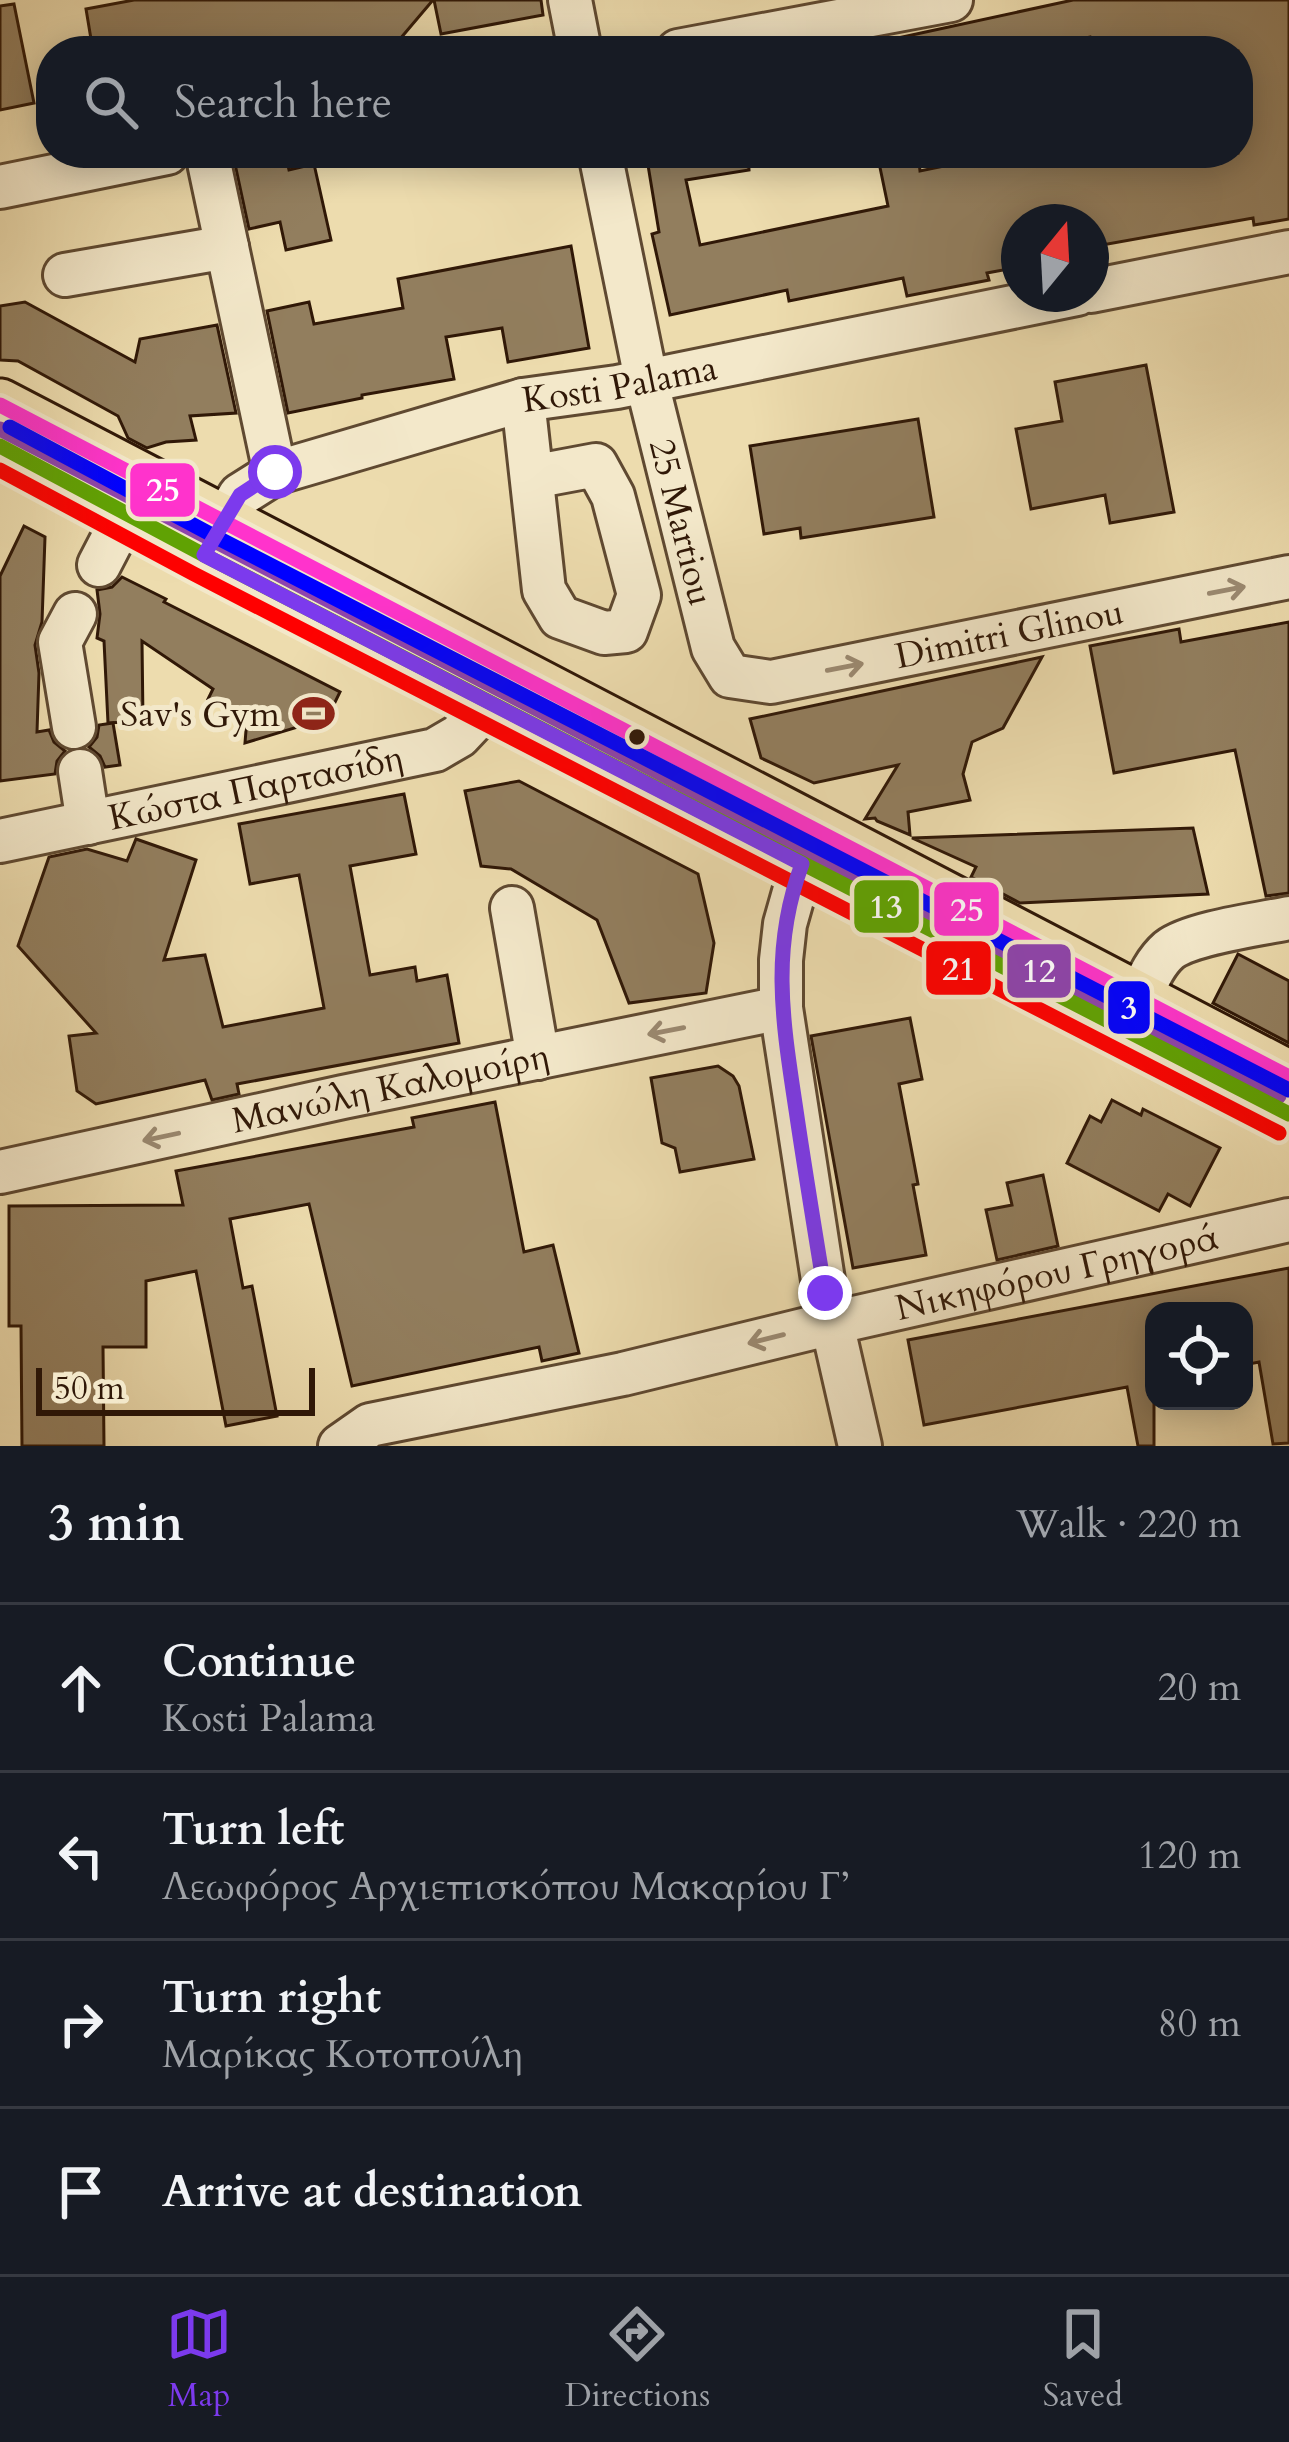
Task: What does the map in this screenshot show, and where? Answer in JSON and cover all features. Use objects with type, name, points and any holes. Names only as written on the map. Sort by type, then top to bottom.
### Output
[{"type":"main road","points":[[3,446],[126,513],[214,538],[491,702],[1289,1114]]},
{"type":"main road","points":[[3,446],[214,538],[1289,1077]]},
{"type":"street","points":[[570,0],[577,36]]},
{"type":"street","points":[[758,36],[951,0]]},
{"type":"street","points":[[0,187],[93,168]]},
{"type":"street","points":[[210,168],[275,472]]},
{"type":"street","name":"25 Martiou","points":[[603,168],[646,379],[713,648],[730,676]]},
{"type":"street","points":[[65,275],[227,247]]},
{"type":"street","points":[[1109,287],[1289,252]]},
{"type":"street","name":"Kosti Palama","points":[[214,538],[240,495],[275,472],[523,400],[617,387],[1001,309]]},
{"type":"street","points":[[523,400],[532,477]]},
{"type":"street","points":[[100,565],[126,513]]},
{"type":"street","name":"Dimitri Glinou","points":[[730,676],[770,682],[1289,577]]},
{"type":"street","points":[[74,728],[60,642],[75,614]]},
{"type":"street","name":"Κώστα Παρτασίδη","points":[[0,841],[435,750],[459,736],[491,702]]},
{"type":"street","points":[[80,771],[88,823]]},
{"type":"street","points":[[802,864],[785,924],[781,1008],[832,1323],[860,1446]]},
{"type":"street","points":[[512,908],[538,1058]]},
{"type":"street","points":[[1139,999],[1151,971],[1170,949],[1192,939],[1289,918]]},
{"type":"street","name":"Μανώλη Καλομοίρη","points":[[0,1172],[781,1008]]},
{"type":"street","name":"Νικηφόρου Γρηγορά","points":[[340,1446],[370,1425],[623,1374],[1289,1220]]},
{"type":"building","points":[[134,0],[433,0],[402,36],[90,36],[86,9]]},
{"type":"building","points":[[434,0],[541,0],[543,15],[441,34]]},
{"type":"building","points":[[1073,0],[1289,0],[1289,219],[1254,225],[1253,218],[1109,244],[1109,204],[1001,204],[1001,270],[987,273],[989,280],[907,296],[903,278],[789,301],[787,290],[670,315],[652,234],[659,232],[648,168],[749,168],[686,180],[700,245],[888,206],[880,168],[1253,168],[1253,36],[907,36]]},
{"type":"building","points":[[14,4],[34,103],[0,110],[0,6]]},
{"type":"building","points":[[236,168],[315,168],[331,240],[286,250],[280,222],[249,229]]},
{"type":"building","points":[[571,246],[589,348],[508,362],[502,328],[446,337],[454,379],[288,413],[267,311],[309,302],[314,324],[403,308],[398,279]]},
{"type":"building","points":[[25,302],[135,362],[140,339],[217,325],[236,413],[190,416],[196,440],[147,448],[128,438],[118,416],[18,361],[0,360],[0,306]]},
{"type":"building","points":[[1146,365],[1174,512],[1110,523],[1105,495],[1031,509],[1016,429],[1062,421],[1055,382]]},
{"type":"building","points":[[918,419],[934,517],[801,538],[800,528],[764,534],[750,446]]},
{"type":"building","points":[[24,526],[45,537],[42,622],[35,645],[37,732],[49,730],[65,751],[55,774],[0,781],[0,576]]},
{"type":"building","points":[[122,577],[340,692],[322,729],[304,725],[245,743],[247,718],[208,699],[213,689],[142,641],[143,721],[108,723],[104,641],[97,638],[97,590],[112,587]]},
{"type":"building","points":[[1289,622],[1289,893],[1266,896],[1235,750],[1114,773],[1090,646],[1179,629],[1181,642]]},
{"type":"building","points":[[1042,657],[1003,728],[972,742],[963,774],[970,800],[908,812],[910,835],[875,818],[865,819],[898,765],[814,783],[761,758],[750,719]]},
{"type":"building","points":[[113,723],[120,765],[105,767],[89,747],[99,725]]},
{"type":"building","points":[[519,781],[698,874],[714,943],[706,993],[629,1003],[597,920],[511,869],[481,866],[465,791]]},
{"type":"building","points":[[404,794],[416,854],[350,866],[370,975],[415,967],[417,981],[447,975],[459,1043],[237,1084],[239,1094],[212,1100],[205,1080],[96,1104],[77,1091],[69,1036],[96,1033],[18,946],[49,857],[87,849],[127,861],[136,839],[196,860],[164,960],[205,955],[223,1027],[324,1008],[299,875],[250,884],[239,824]]},
{"type":"building","points":[[1193,828],[1208,894],[1020,903],[971,877],[976,867],[912,838]]},
{"type":"building","points":[[1238,954],[1289,981],[1289,1043],[1213,1003]]},
{"type":"building","points":[[910,1018],[922,1079],[899,1084],[926,1255],[853,1268],[811,1036]]},
{"type":"building","points":[[718,1066],[739,1086],[754,1159],[680,1172],[675,1148],[662,1143],[651,1078]]},
{"type":"building","points":[[1112,1100],[1141,1115],[1143,1109],[1220,1148],[1190,1206],[1168,1194],[1159,1211],[1067,1163],[1090,1116],[1101,1122]]},
{"type":"building","points":[[495,1102],[524,1252],[553,1245],[579,1353],[542,1361],[539,1347],[352,1386],[309,1204],[230,1219],[243,1288],[252,1286],[277,1416],[226,1426],[196,1271],[146,1281],[146,1347],[103,1347],[104,1446],[22,1446],[21,1326],[9,1326],[9,1206],[183,1205],[176,1171],[414,1127],[412,1118]]},
{"type":"building","points":[[1043,1175],[1058,1246],[997,1260],[986,1210],[1012,1205],[1007,1183]]},
{"type":"building","points":[[1289,1268],[1289,1443],[1273,1444],[1259,1362],[1253,1363],[1253,1302],[1145,1302],[1145,1410],[1154,1410],[1154,1446],[1138,1446],[1127,1387],[924,1425],[908,1340]]},
{"type":"transit line","name":"25","points":[[0,405],[1289,1077]]},
{"type":"transit line","name":"3","points":[[10,427],[1289,1090]]},
{"type":"transit line","name":"12","points":[[0,429],[1279,1096]]},
{"type":"transit line","name":"13","points":[[0,446],[1289,1114]]},
{"type":"transit line","name":"21","points":[[0,470],[1279,1133]]},
{"type":"place","name":"Sav's Gym","points":[[314,714]]},
{"type":"route","points":[[275,472],[240,495],[204,555],[802,864],[785,924],[781,1008],[825,1293]]}]
